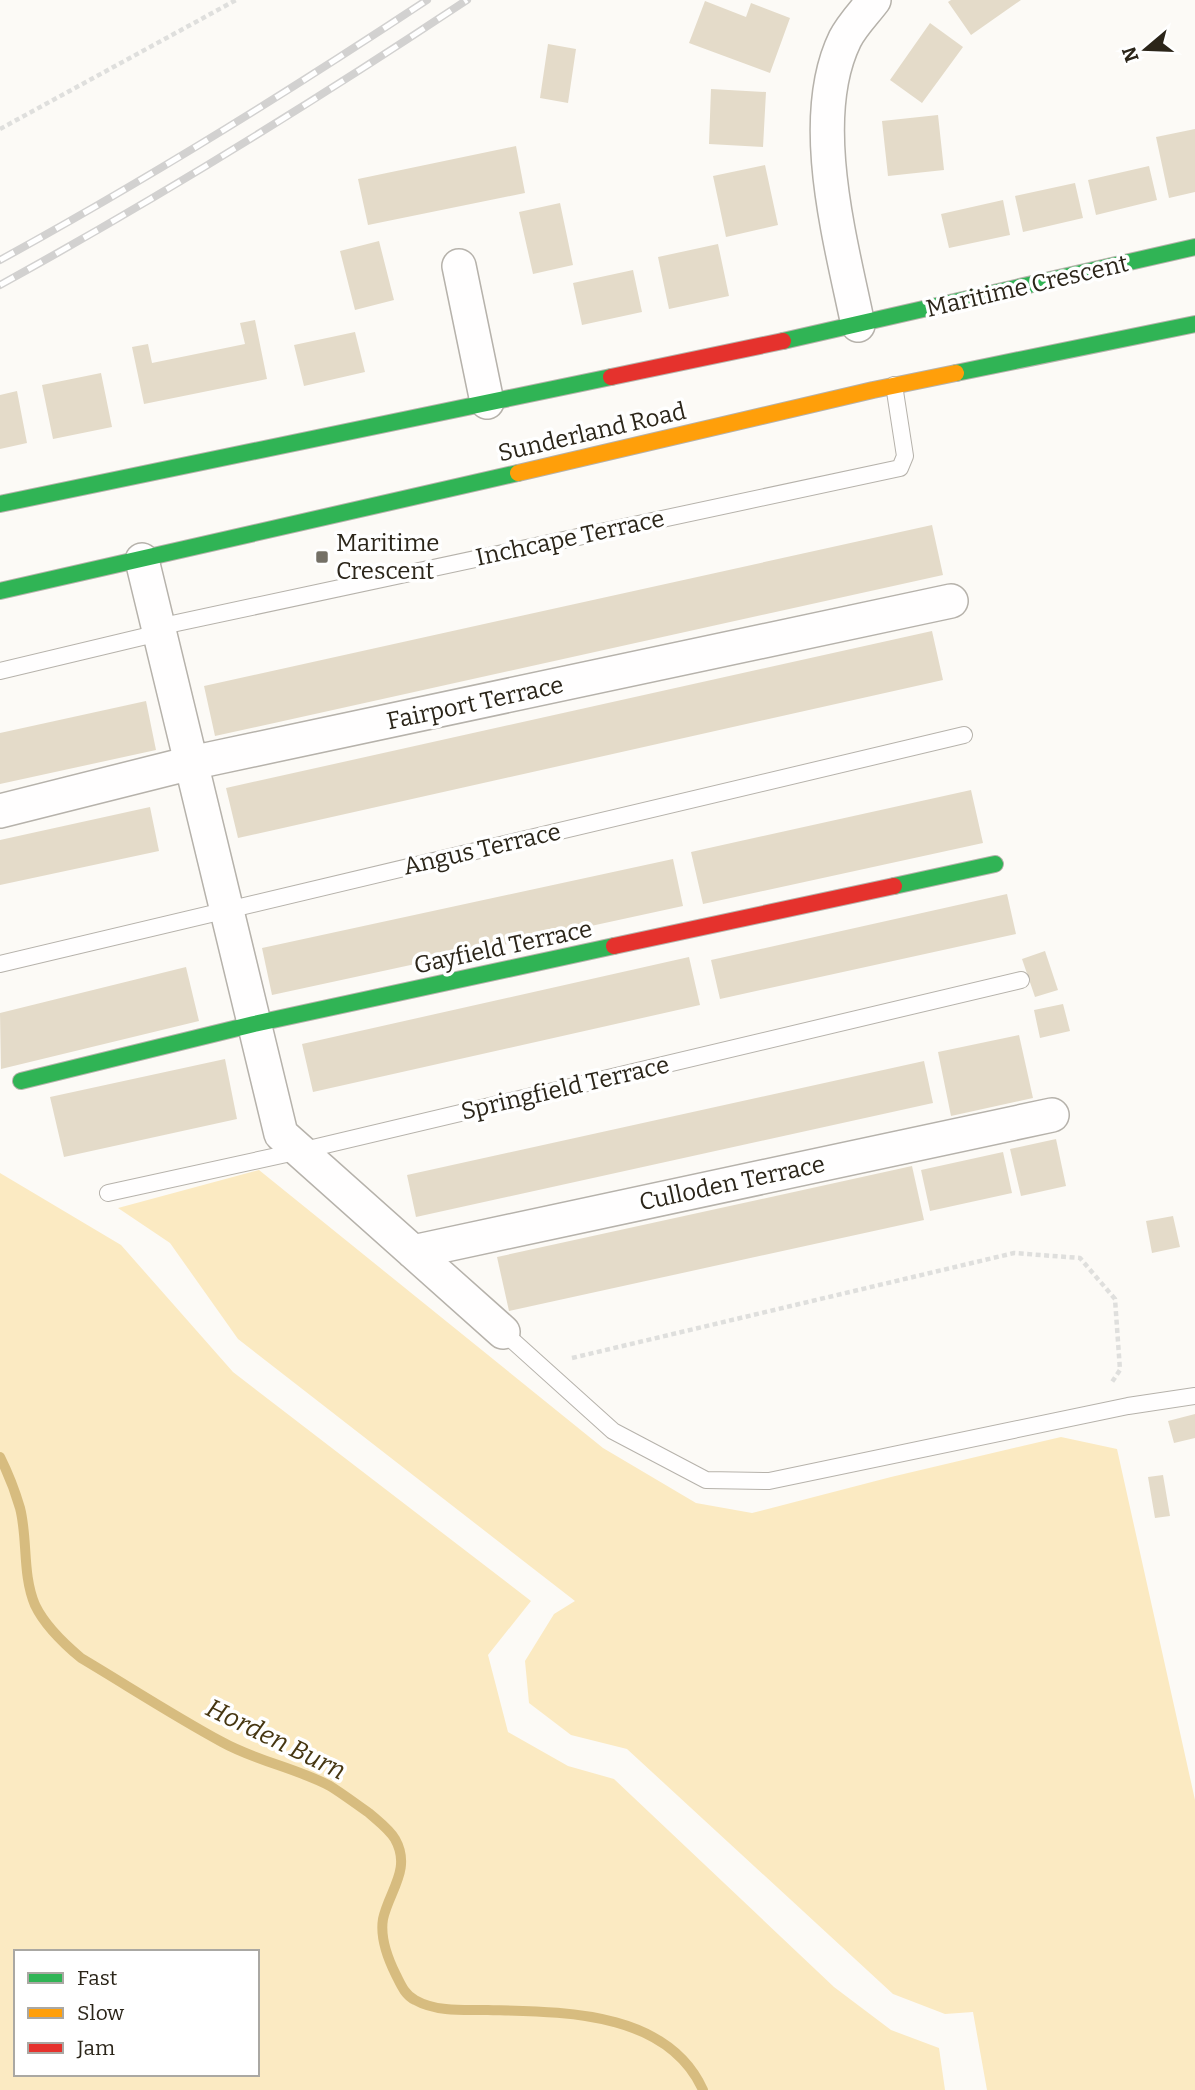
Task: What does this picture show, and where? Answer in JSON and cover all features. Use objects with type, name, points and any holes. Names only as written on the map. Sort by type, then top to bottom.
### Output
[{"type":"street","points":[[858,325],[840,237],[829,164],[828,94],[845,38],[874,0]]},
{"type":"street","name":"Maritime Crescent","points":[[0,504],[858,325],[1195,247]]},
{"type":"street","points":[[459,266],[487,402]]},
{"type":"street","name":"Sunderland Road","points":[[0,591],[142,561],[894,385],[1195,324]]},
{"type":"street","points":[[142,561],[281,1135],[503,1332]]},
{"type":"street","name":"Fairport Terrace","points":[[0,811],[191,763],[951,601]]},
{"type":"street","name":"Gayfield Terrace","points":[[21,1081],[254,1024],[995,864]]},
{"type":"street","name":"Culloden Terrace","points":[[412,1252],[1052,1115]]},
{"type":"lane","name":"Inchcape Terrace","points":[[0,671],[158,630],[900,468],[905,456],[894,385]]},
{"type":"lane","name":"Angus Terrace","points":[[0,964],[964,736]]},
{"type":"lane","name":"Springfield Terrace","points":[[108,1193],[300,1151],[1021,980]]},
{"type":"lane","points":[[503,1332],[613,1431],[706,1479],[769,1481],[1091,1414],[1195,1396]]},
{"type":"path","points":[[0,130],[236,0]]},
{"type":"path","points":[[541,1366],[1014,1253],[1080,1258],[1115,1300],[1120,1370],[1091,1414]]},
{"type":"shaded area","points":[[259,1170],[603,1448],[696,1503],[752,1513],[1061,1437],[1117,1449],[1195,1800],[1195,2090],[987,2090],[973,2012],[945,2014],[893,1994],[627,1749],[571,1735],[529,1703],[525,1661],[554,1614],[575,1601],[238,1339],[170,1243],[118,1208]]},
{"type":"shaded area","points":[[0,1173],[121,1245],[233,1372],[531,1601],[488,1655],[508,1732],[568,1766],[614,1779],[834,1987],[891,2030],[939,2048],[945,2090],[0,2090]]},
{"type":"building","points":[[1021,0],[971,35],[948,2]]},
{"type":"building","points":[[705,1],[746,17],[751,3],[790,18],[770,73],[689,43]]},
{"type":"building","points":[[930,23],[963,47],[922,103],[890,80]]},
{"type":"building","points":[[548,44],[576,49],[568,103],[540,98]]},
{"type":"building","points":[[711,89],[766,92],[763,147],[709,144]]},
{"type":"building","points":[[938,115],[944,170],[888,176],[882,121]]},
{"type":"building","points":[[1195,129],[1195,192],[1169,198],[1156,137]]},
{"type":"building","points":[[516,146],[525,193],[368,225],[358,179]]},
{"type":"building","points":[[765,165],[778,225],[726,237],[713,176]]},
{"type":"building","points":[[1149,166],[1157,200],[1096,215],[1088,180]]},
{"type":"building","points":[[1075,183],[1083,218],[1023,232],[1015,196]]},
{"type":"building","points":[[1003,200],[1010,235],[949,248],[941,214]]},
{"type":"building","points":[[560,203],[573,265],[533,274],[519,212]]},
{"type":"building","points":[[379,241],[394,300],[355,310],[340,251]]},
{"type":"building","points":[[718,244],[729,296],[669,309],[658,257]]},
{"type":"building","points":[[633,270],[642,312],[582,325],[573,283]]},
{"type":"building","points":[[255,320],[267,379],[144,404],[132,347],[148,344],[152,363],[245,344],[240,323]]},
{"type":"building","points":[[355,332],[365,372],[304,386],[294,345]]},
{"type":"building","points":[[101,373],[112,427],[53,439],[42,385]]},
{"type":"building","points":[[17,391],[27,443],[0,449],[0,395]]},
{"type":"building","points":[[932,525],[943,575],[215,736],[204,686]]},
{"type":"building","points":[[932,631],[943,680],[238,838],[226,788]]},
{"type":"building","points":[[146,701],[156,750],[0,784],[0,733]]},
{"type":"building","points":[[971,790],[983,843],[703,904],[691,852]]},
{"type":"building","points":[[150,807],[159,851],[0,885],[0,840]]},
{"type":"building","points":[[673,859],[683,906],[272,995],[262,948]]},
{"type":"building","points":[[1007,894],[1016,934],[720,999],[711,960]]},
{"type":"building","points":[[1045,951],[1058,990],[1035,997],[1022,959]]},
{"type":"building","points":[[689,957],[700,1005],[313,1092],[302,1044]]},
{"type":"building","points":[[186,967],[199,1021],[1,1069],[0,1013]]},
{"type":"building","points":[[1063,1004],[1070,1031],[1040,1038],[1034,1010]]},
{"type":"building","points":[[1019,1035],[1033,1098],[951,1116],[938,1052]]},
{"type":"building","points":[[225,1059],[237,1119],[64,1157],[50,1097]]},
{"type":"building","points":[[924,1061],[933,1103],[416,1217],[407,1175]]},
{"type":"building","points":[[1056,1139],[1066,1186],[1021,1196],[1010,1149]]},
{"type":"building","points":[[1003,1152],[1012,1193],[930,1211],[921,1170]]},
{"type":"building","points":[[912,1166],[924,1220],[509,1311],[497,1257]]},
{"type":"building","points":[[1173,1216],[1180,1247],[1152,1253],[1146,1221]]},
{"type":"building","points":[[1195,1414],[1195,1438],[1174,1443],[1168,1421]]},
{"type":"building","points":[[1163,1475],[1170,1516],[1155,1518],[1148,1477]]},
{"type":"waterway","name":"Horden Burn","points":[[0,1457],[20,1508],[31,1593],[39,1613],[61,1640],[81,1658],[222,1742],[330,1786],[369,1813],[393,1835],[400,1850],[400,1870],[383,1919],[383,1933],[390,1962],[409,1995],[423,2004],[441,2008],[579,2015],[638,2030],[664,2044],[686,2064],[703,2090]]},
{"type":"railway","points":[[0,260],[109,199],[216,134],[427,0]]},
{"type":"railway","points":[[0,285],[119,218],[236,147],[467,0]]},
{"type":"traffic: fast","points":[[783,341],[1195,247]]},
{"type":"traffic: fast","points":[[956,373],[1195,324]]},
{"type":"traffic: fast","points":[[0,504],[611,377]]},
{"type":"traffic: fast","points":[[0,591],[518,473]]},
{"type":"traffic: fast","points":[[894,886],[995,864]]},
{"type":"traffic: fast","points":[[21,1081],[254,1024],[614,946]]},
{"type":"traffic: slow","points":[[518,473],[956,373]]},
{"type":"traffic: jam","points":[[611,377],[783,341]]},
{"type":"traffic: jam","points":[[614,946],[894,886]]},
{"type":"place","name":"Maritime Crescent","points":[[322,557]]}]
